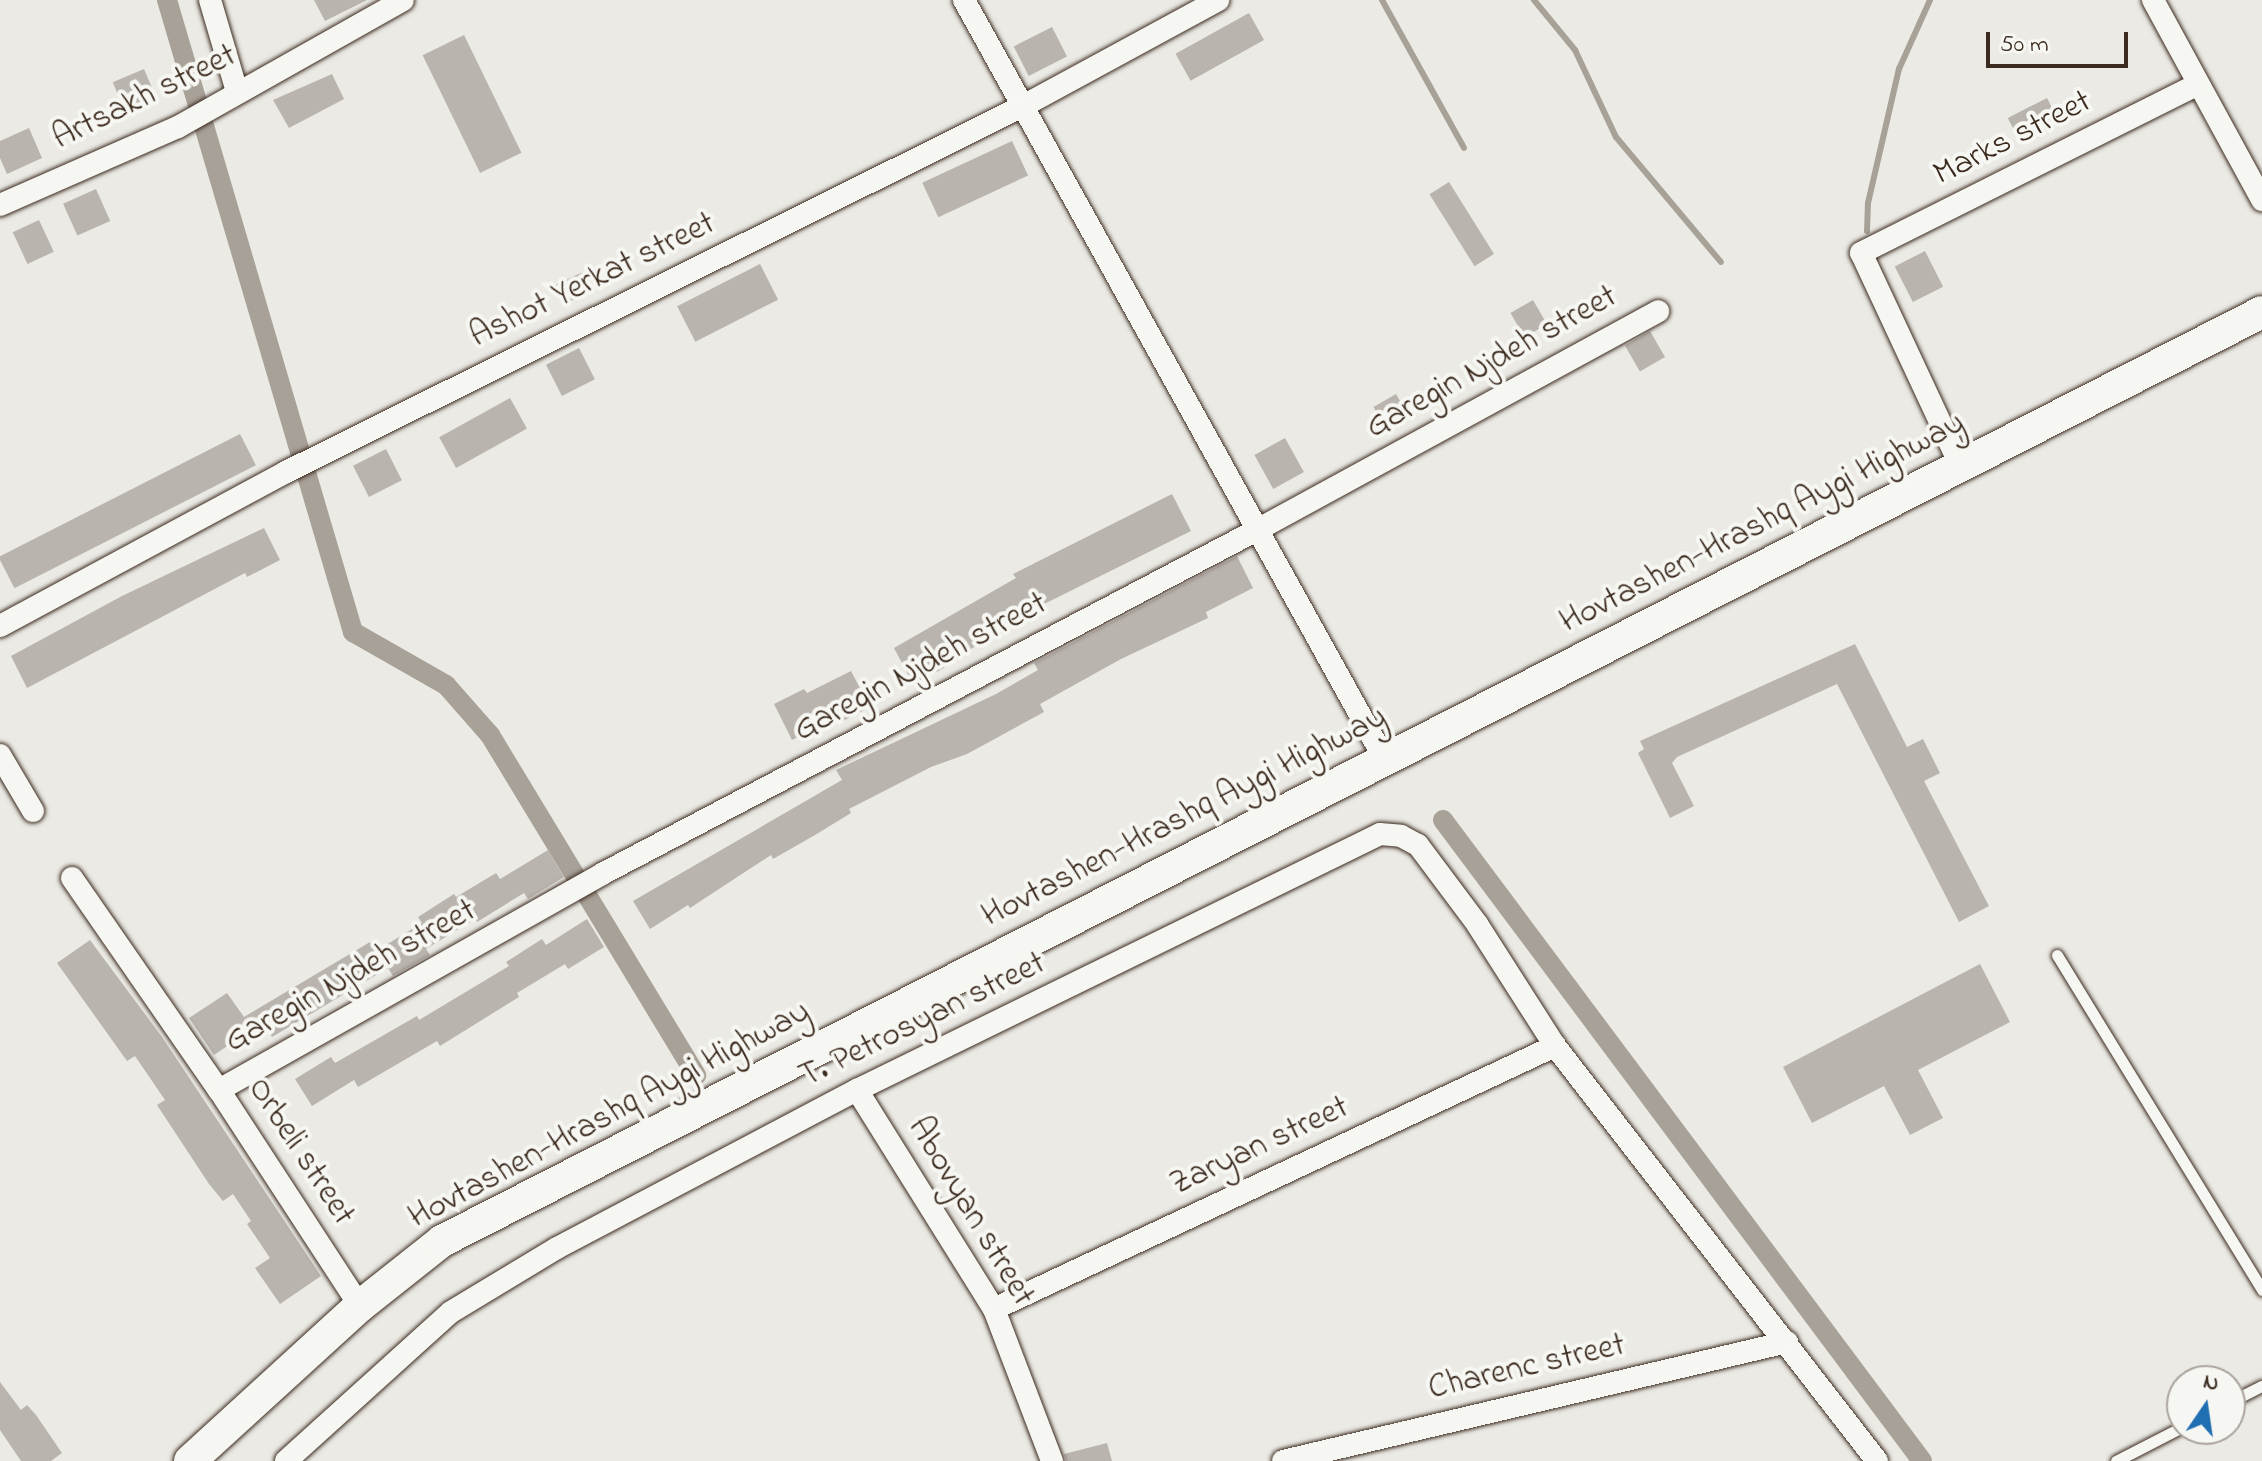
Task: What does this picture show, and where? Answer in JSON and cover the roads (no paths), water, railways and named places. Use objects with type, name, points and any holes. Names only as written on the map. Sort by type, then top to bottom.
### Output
[{"type":"street","points":[[210,0],[237,92]]},
{"type":"street","name":"Artsakh street","points":[[0,205],[178,127],[403,0]]},
{"type":"street","points":[[964,0],[1025,105],[1384,758]]},
{"type":"street","name":"Ashot Yerkat street","points":[[0,626],[286,472],[1025,105],[1218,0]]},
{"type":"street","points":[[2153,0],[2196,85],[2262,200]]},
{"type":"street","name":"Marks street","points":[[1961,467],[1861,253],[2196,85]]},
{"type":"street","name":"Garegin Njdeh street","points":[[219,1090],[602,874],[1257,530],[1658,311]]},
{"type":"street","name":"Hovtashen-Hrashq Aygi Highway","points":[[190,1461],[360,1306],[442,1241],[2262,312]]},
{"type":"street","points":[[0,755],[33,811]]},
{"type":"street","name":"T. Petrosyan street","points":[[286,1461],[451,1312],[557,1248],[857,1090],[1380,834],[1401,836],[1418,845],[1477,924],[1555,1046],[1877,1461]]},
{"type":"street","name":"Orbeli street","points":[[72,878],[219,1090],[360,1306]]},
{"type":"street","name":"Zaryan street","points":[[994,1309],[1555,1046]]},
{"type":"street","name":"Abovyan street","points":[[857,1090],[994,1309],[1052,1461]]},
{"type":"street","name":"Charenc street","points":[[1283,1461],[1787,1342]]},
{"type":"lane","points":[[2057,955],[2262,1290]]},
{"type":"lane","points":[[2116,1461],[2166,1435]]},
{"type":"waterway","points":[[167,0],[353,632],[446,685],[490,735],[696,1075]]},
{"type":"waterway","points":[[1382,0],[1464,148]]},
{"type":"waterway","points":[[1534,0],[1575,50],[1616,137],[1721,262]]},
{"type":"waterway","points":[[1867,231],[1868,203],[1899,69],[1930,0]]},
{"type":"waterway","points":[[1443,820],[1922,1461]]}]
